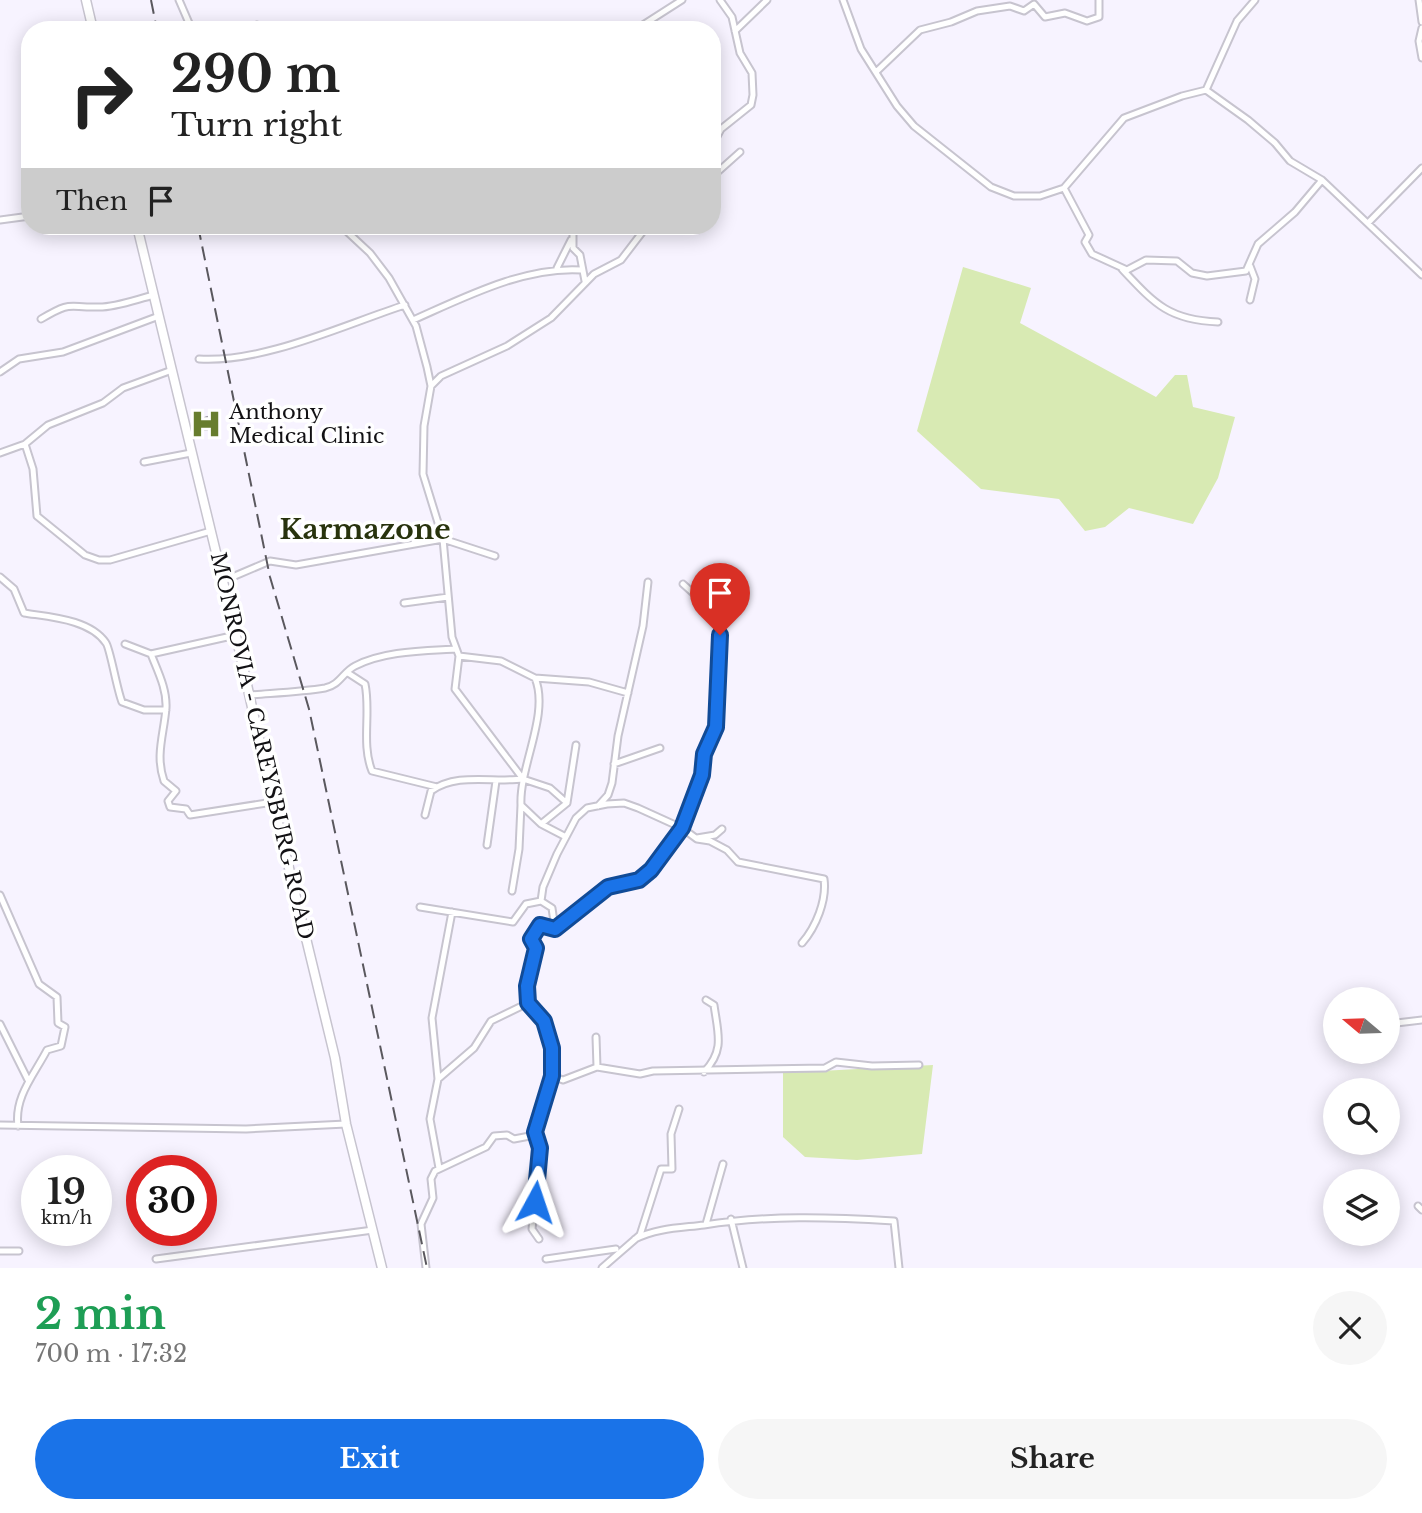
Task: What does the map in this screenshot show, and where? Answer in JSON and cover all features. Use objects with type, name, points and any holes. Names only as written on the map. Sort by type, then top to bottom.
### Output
[{"type":"main road","points":[[86,0],[91,21]]},
{"type":"main road","name":"MONROVIA - CAREYSBURG ROAD","points":[[139,235],[236,635],[272,802],[332,1045],[346,1124],[382,1268]]},
{"type":"street","points":[[179,0],[188,21]]},
{"type":"street","points":[[649,21],[682,0]]},
{"type":"street","points":[[720,0],[732,17],[740,53],[752,73],[753,95],[751,105],[721,130]]},
{"type":"street","points":[[735,31],[767,0]]},
{"type":"street","points":[[843,0],[852,32],[914,126],[991,187],[1014,196],[1040,196],[1064,188],[1124,118],[1206,90],[1248,120],[1275,143],[1290,161],[1322,180],[1422,275]]},
{"type":"street","points":[[876,72],[914,33],[978,11],[1010,6],[1024,11],[1034,4],[1045,18],[1066,13],[1087,22],[1099,17],[1099,0]]},
{"type":"street","points":[[1206,90],[1237,21],[1255,0]]},
{"type":"street","points":[[1419,0],[1422,22]]},
{"type":"street","points":[[1422,28],[1419,41],[1422,58]]},
{"type":"street","points":[[721,169],[740,152]]},
{"type":"street","points":[[1368,223],[1422,167]]},
{"type":"street","points":[[1122,269],[1134,268],[1146,260],[1177,261],[1192,273],[1207,276],[1240,274],[1250,266],[1258,244],[1295,212],[1322,180]]},
{"type":"street","points":[[1064,188],[1089,234],[1085,242],[1092,254],[1122,269],[1160,309],[1192,321],[1218,322]]},
{"type":"street","points":[[0,220],[21,217]]},
{"type":"street","points":[[350,235],[382,266],[405,305],[413,320],[431,386],[424,426],[423,474],[443,539],[455,649],[459,656],[456,689],[523,779]]},
{"type":"street","points":[[572,235],[573,248],[580,256],[585,282]]},
{"type":"street","points":[[431,386],[441,376],[495,352],[540,326],[585,282],[621,260],[640,235]]},
{"type":"street","points":[[557,268],[572,240]]},
{"type":"street","points":[[1250,266],[1255,279],[1250,300]]},
{"type":"street","points":[[413,320],[476,293],[557,268],[582,270]]},
{"type":"street","points":[[41,319],[62,306],[78,304],[99,307],[154,295]]},
{"type":"street","points":[[200,359],[226,360],[272,350],[405,305]]},
{"type":"street","points":[[0,372],[19,359],[63,352],[159,316]]},
{"type":"street","points":[[0,453],[25,444],[48,425],[71,413],[103,403],[123,388],[172,370]]},
{"type":"street","points":[[25,444],[33,469],[37,516],[85,555],[110,560],[211,531]]},
{"type":"street","points":[[144,462],[191,453]]},
{"type":"street","points":[[223,582],[270,561],[296,565],[443,539],[495,556]]},
{"type":"street","points":[[0,577],[14,589],[24,613],[64,619],[95,633],[107,644],[114,681],[122,702],[144,710],[166,710]]},
{"type":"street","points":[[598,806],[608,795],[643,626],[648,582]]},
{"type":"street","points":[[555,929],[608,887],[639,880],[651,870],[682,828],[702,775],[704,754],[716,727],[720,635],[712,610],[682,584]]},
{"type":"street","points":[[404,603],[448,597]]},
{"type":"street","points":[[125,643],[151,654],[236,635]]},
{"type":"street","points":[[250,695],[324,688],[354,666],[392,655],[455,649]]},
{"type":"street","points":[[151,654],[164,686],[166,710],[159,748],[164,781],[176,791],[168,801],[170,807],[186,809],[186,813],[190,815],[272,802]]},
{"type":"street","points":[[459,656],[501,661],[535,678],[589,682],[628,693]]},
{"type":"street","points":[[348,673],[365,684],[369,701],[368,761],[372,771],[438,787]]},
{"type":"street","points":[[512,891],[519,849],[522,805],[520,787],[538,707],[538,686],[535,678]]},
{"type":"street","points":[[541,824],[567,803],[576,745]]},
{"type":"street","points":[[614,764],[660,748]]},
{"type":"street","points":[[425,815],[431,791],[438,787],[480,779],[523,779],[550,788],[567,803]]},
{"type":"street","points":[[487,845],[496,781]]},
{"type":"street","points":[[541,901],[543,887],[576,818],[587,808],[624,803],[682,828],[697,839],[709,841],[727,850],[738,862],[824,879],[825,887],[816,924],[802,943]]},
{"type":"street","points":[[522,805],[541,824],[566,837]]},
{"type":"street","points":[[697,839],[715,835],[722,829]]},
{"type":"street","points":[[0,895],[39,984],[57,998],[58,1023],[65,1027],[61,1046],[47,1050],[29,1080],[18,1106],[18,1126]]},
{"type":"street","points":[[420,907],[513,922],[526,904],[541,901],[552,908],[555,929]]},
{"type":"street","points":[[439,1168],[430,1119],[438,1079],[432,1018],[452,912]]},
{"type":"street","points":[[539,1238],[532,1229],[540,1148],[535,1135],[552,1076],[552,1048],[544,1021],[528,1003],[527,986],[536,948],[531,939],[540,925],[555,929]]},
{"type":"street","points":[[704,1072],[714,1061],[719,1049],[714,1005],[706,1000]]},
{"type":"street","points":[[438,1079],[474,1048],[491,1021],[528,1003]]},
{"type":"street","points":[[1400,1023],[1422,1020]]},
{"type":"street","points":[[0,1024],[29,1080]]},
{"type":"street","points":[[596,1037],[597,1067]]},
{"type":"street","points":[[552,1076],[563,1080],[597,1067],[640,1074],[653,1071],[825,1068],[836,1062],[872,1066],[919,1065]]},
{"type":"street","points":[[602,1268],[635,1240],[645,1225],[648,1202],[661,1169],[672,1169],[671,1134],[679,1110]]},
{"type":"street","points":[[0,1125],[246,1129],[346,1124]]},
{"type":"street","points":[[426,1268],[421,1224],[433,1198],[431,1179],[439,1168],[486,1147],[494,1136],[507,1135],[514,1139],[535,1135]]},
{"type":"street","points":[[706,1224],[723,1164]]},
{"type":"street","points":[[635,1240],[655,1231],[731,1219],[848,1216],[894,1220],[899,1268]]},
{"type":"street","points":[[731,1219],[743,1268]]},
{"type":"street","points":[[156,1259],[373,1230]]},
{"type":"street","points":[[546,1259],[616,1249]]},
{"type":"street","points":[[0,1251],[19,1251]]},
{"type":"green space","points":[[963,267],[1031,288],[1020,323],[1156,397],[1175,375],[1187,375],[1193,407],[1235,417],[1218,478],[1193,524],[1129,508],[1105,527],[1085,531],[1059,499],[981,489],[917,431]]},
{"type":"green space","points":[[933,1065],[922,1154],[857,1160],[805,1157],[783,1137],[783,1073]]},
{"type":"building","name":"Anthony Medical Clinic","points":[[217,414],[219,430],[199,430],[198,420]]},
{"type":"railway","points":[[151,0],[155,21]]},
{"type":"railway","points":[[200,235],[270,577],[309,709],[427,1268]]},
{"type":"place","name":"Anthony Medical Clinic","points":[[206,424]]},
{"type":"district","name":"Karmazone","points":[[365,529]]},
{"type":"route","points":[[535,1202],[540,1148],[535,1141],[535,1132],[552,1076],[552,1048],[544,1021],[528,1003],[527,986],[531,976],[532,955],[536,948],[531,939],[540,925],[555,929],[584,909],[608,887],[639,880],[651,870],[675,840],[691,806],[702,775],[704,754],[716,727],[719,707],[720,635]]}]
